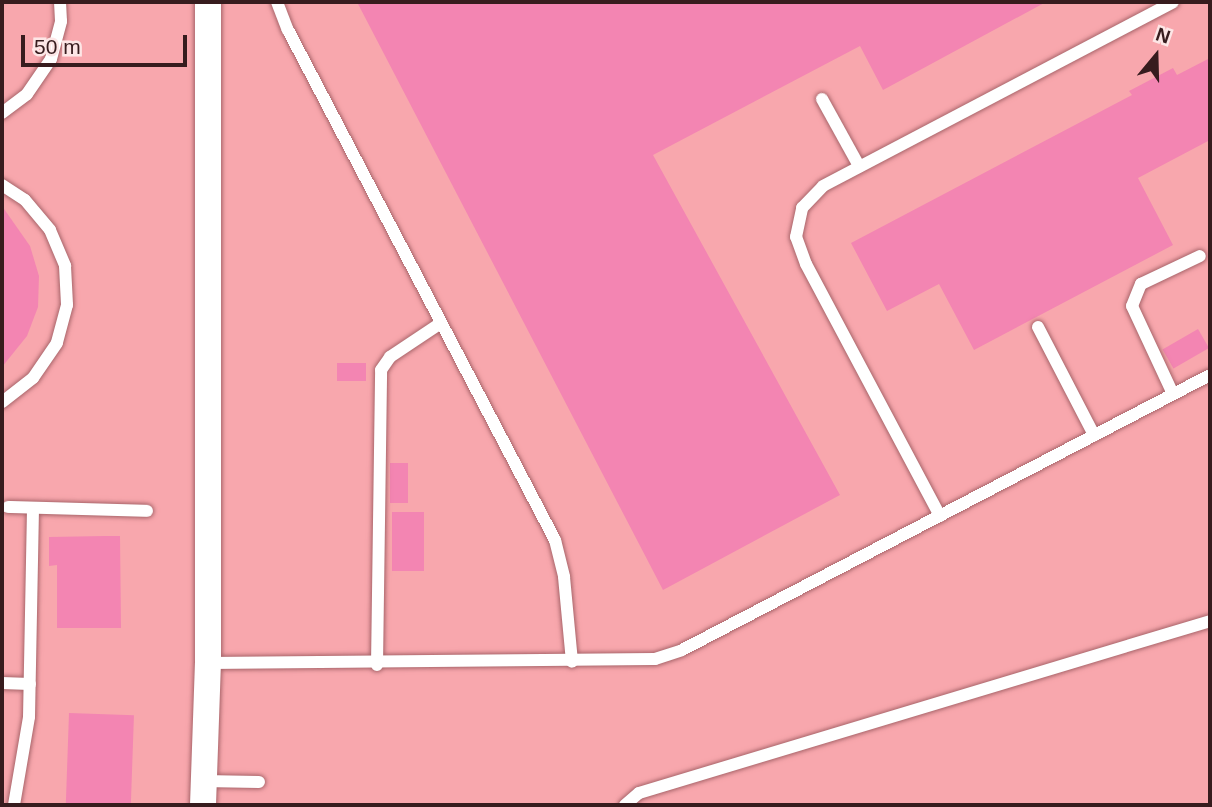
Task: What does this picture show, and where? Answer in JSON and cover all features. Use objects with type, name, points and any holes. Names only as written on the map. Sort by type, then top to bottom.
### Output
[{"type":"street","points":[[203,793],[208,663],[208,2]]},
{"type":"lane","points":[[2,113],[27,94],[51,59],[61,21],[60,2]]},
{"type":"lane","points":[[277,2],[555,540],[564,577],[572,662]]},
{"type":"lane","points":[[940,516],[874,397],[796,237],[802,208],[823,186],[859,166],[1173,2]]},
{"type":"lane","points":[[822,99],[859,166]]},
{"type":"lane","points":[[2,185],[25,200],[50,230],[65,266],[67,305],[57,343],[33,379],[2,402]]},
{"type":"lane","points":[[1172,394],[1132,306],[1141,284],[1200,256]]},
{"type":"lane","points":[[377,665],[381,370],[390,357],[441,323]]},
{"type":"lane","points":[[1038,327],[1094,435]]},
{"type":"lane","points":[[208,663],[377,665],[634,661],[682,650],[1210,374]]},
{"type":"lane","points":[[8,507],[147,511]]},
{"type":"lane","points":[[14,805],[25,749],[30,684],[33,509]]},
{"type":"lane","points":[[625,805],[639,793],[1210,621]]},
{"type":"lane","points":[[2,683],[30,684]]},
{"type":"lane","points":[[203,793],[259,782]]},
{"type":"shaded area","points":[[2,2],[1210,2],[1210,805],[2,805]]},
{"type":"building","points":[[357,2],[1046,2],[883,90],[860,46],[653,155],[840,495],[663,590]]},
{"type":"building","points":[[1210,58],[1210,140],[1138,178],[1173,245],[974,350],[939,284],[887,311],[851,243],[1132,95],[1129,91],[1173,68],[1177,75]]},
{"type":"building","points":[[2,206],[30,246],[39,276],[38,307],[27,336],[2,367]]},
{"type":"building","points":[[1198,329],[1209,348],[1173,369],[1162,350]]},
{"type":"building","points":[[337,363],[366,363],[366,381],[337,381]]},
{"type":"building","points":[[390,463],[408,463],[408,503],[390,503]]},
{"type":"building","points":[[392,512],[424,512],[424,571],[392,571]]},
{"type":"building","points":[[120,536],[121,628],[57,628],[57,565],[49,566],[49,537]]},
{"type":"building","points":[[69,713],[134,715],[131,805],[66,805]]}]
